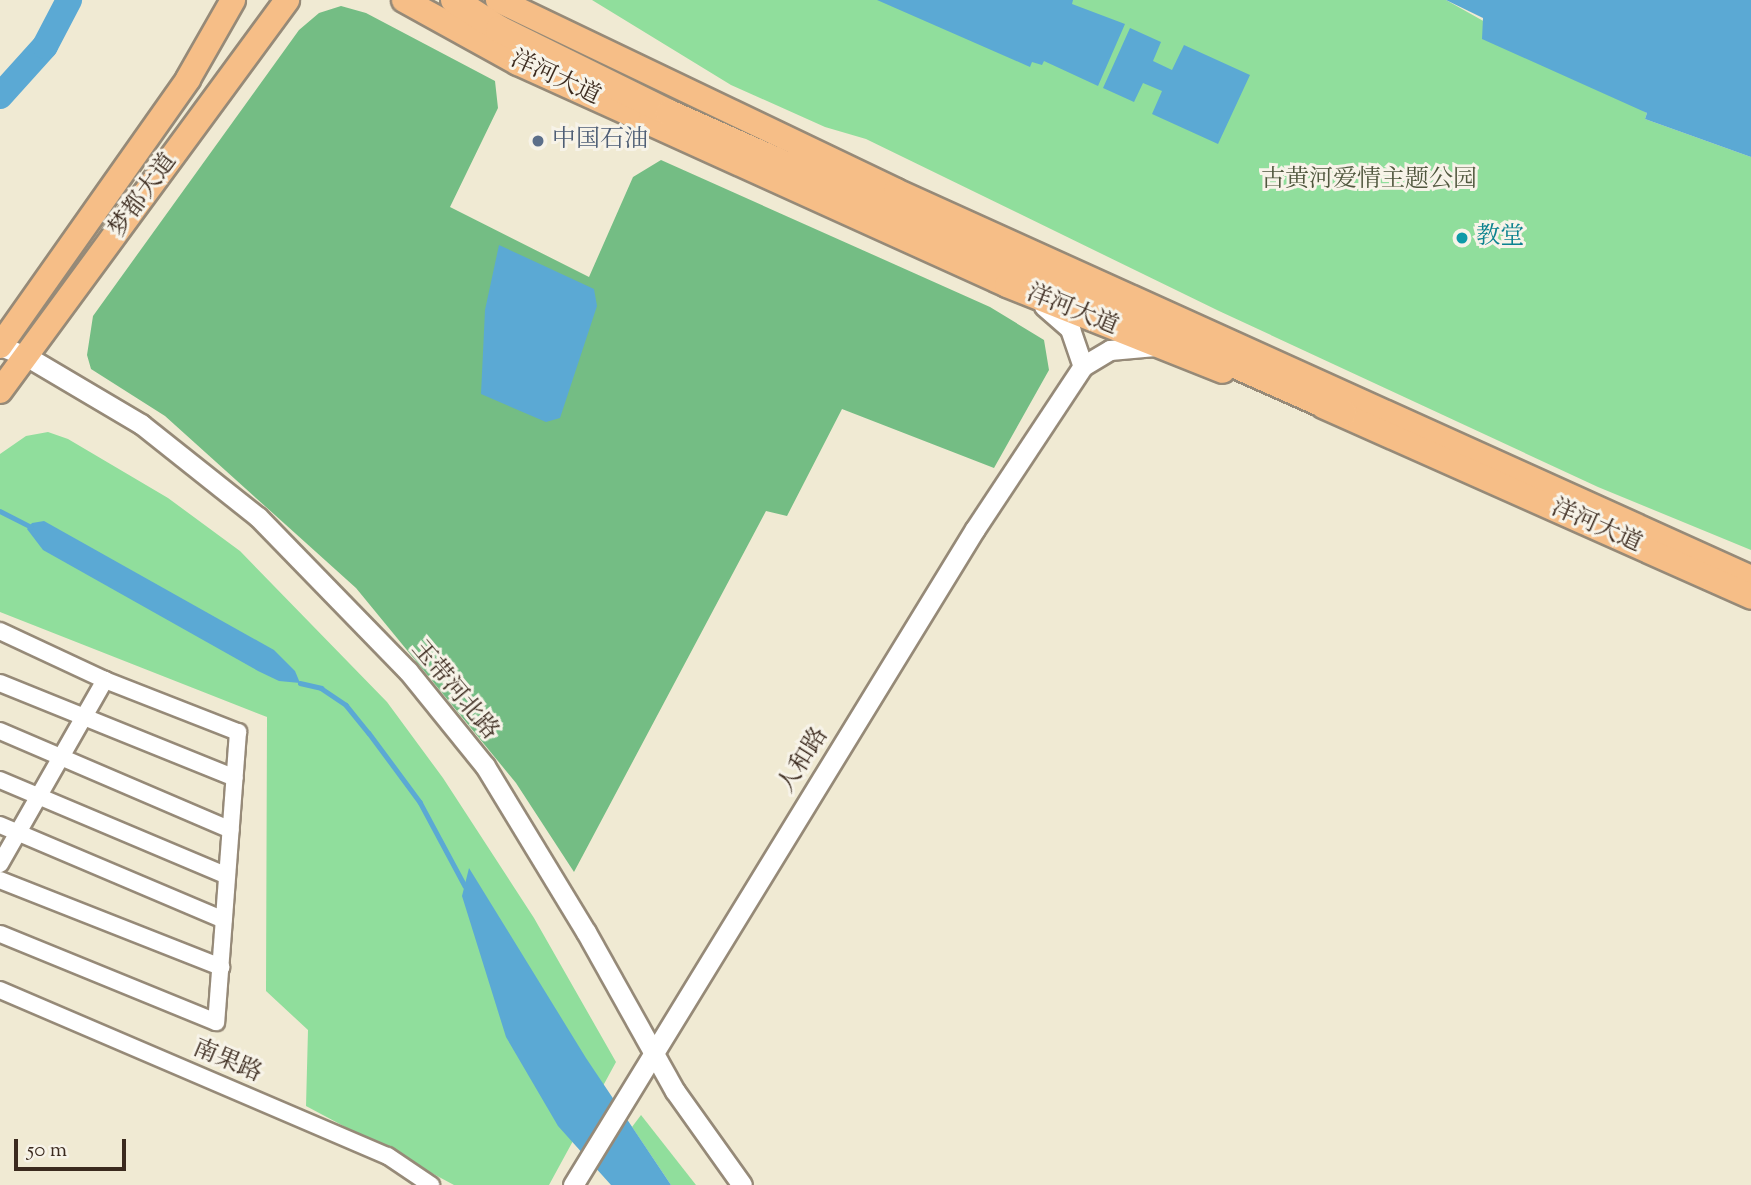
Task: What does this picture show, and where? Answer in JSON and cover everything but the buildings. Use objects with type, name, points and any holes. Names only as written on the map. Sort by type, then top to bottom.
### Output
[{"type":"highway","points":[[454,0],[499,29],[669,113],[1164,341],[1343,413]]},
{"type":"main road","name":"梦都大道","points":[[0,346],[188,79],[233,0]]},
{"type":"main road","name":"梦都大道","points":[[0,391],[287,0]]},
{"type":"main road","points":[[252,48],[303,0]]},
{"type":"main road","name":"洋河大道","points":[[404,0],[518,63],[1020,290],[1164,341]]},
{"type":"main road","name":"洋河大道","points":[[498,0],[896,191],[1751,578]]},
{"type":"main road","name":"洋河大道","points":[[1343,413],[1751,597]]},
{"type":"street","points":[[1020,290],[1066,323],[1083,366],[1110,350],[1164,341]]},
{"type":"street","name":"玉带河北路","points":[[0,346],[26,356],[141,424],[258,517],[408,671],[485,766],[675,1091],[742,1185]]},
{"type":"street","name":"人和路","points":[[573,1185],[975,529],[1083,366]]},
{"type":"street","points":[[0,631],[104,680],[238,732],[216,1022],[0,934]]},
{"type":"street","points":[[0,864],[104,680]]},
{"type":"street","points":[[0,683],[235,778]]},
{"type":"street","points":[[0,731],[231,830]]},
{"type":"street","points":[[0,780],[228,876]]},
{"type":"street","points":[[0,825],[224,920]]},
{"type":"street","points":[[0,880],[221,967]]},
{"type":"street","name":"南果路","points":[[0,990],[388,1156],[431,1185]]},
{"type":"green space","name":"古黄河爱情主题公园","points":[[592,0],[1446,0],[1647,113],[1645,119],[1751,157],[1751,550],[1598,487],[1219,311],[866,139],[825,127],[731,85]]},
{"type":"green space","points":[[341,6],[366,13],[495,81],[498,108],[450,207],[589,277],[633,177],[661,160],[990,307],[1044,340],[1049,370],[994,468],[842,409],[787,516],[766,511],[574,872],[516,783],[356,588],[165,416],[91,369],[87,355],[93,316],[299,30],[319,13]]},
{"type":"green space","points":[[48,432],[68,439],[168,498],[240,551],[387,702],[443,778],[534,918],[616,1062],[549,1185],[454,1185],[306,1106],[308,1030],[266,991],[267,717],[0,612],[0,454],[26,436]]},
{"type":"green space","points":[[641,1115],[696,1185],[671,1185],[632,1127]]},
{"type":"water","points":[[877,0],[1073,0],[1072,4],[1125,24],[1098,86],[1044,61],[1042,65],[1032,62],[1030,67]]},
{"type":"water","points":[[1446,0],[1751,0],[1751,157],[1645,119],[1647,113],[1482,39],[1483,18]]},
{"type":"water","points":[[1130,28],[1161,42],[1153,61],[1172,70],[1184,45],[1250,75],[1218,144],[1152,114],[1162,91],[1143,83],[1134,102],[1103,88]]},
{"type":"water","points":[[499,245],[594,289],[597,306],[560,418],[546,422],[481,394],[485,310]]},
{"type":"water","points":[[44,521],[274,650],[295,671],[300,683],[279,681],[258,671],[43,550],[27,529],[32,523]]},
{"type":"water","points":[[469,868],[586,1058],[671,1185],[611,1185],[558,1126],[506,1037],[462,896]]},
{"type":"waterway","points":[[0,96],[45,46],[69,0]]},
{"type":"waterway","points":[[0,511],[30,526]]},
{"type":"waterway","points":[[300,683],[321,688],[346,705],[369,733],[420,802],[465,886]]},
{"type":"place","name":"中国石油","points":[[538,141]]},
{"type":"place","name":"教堂","points":[[1462,238]]}]
